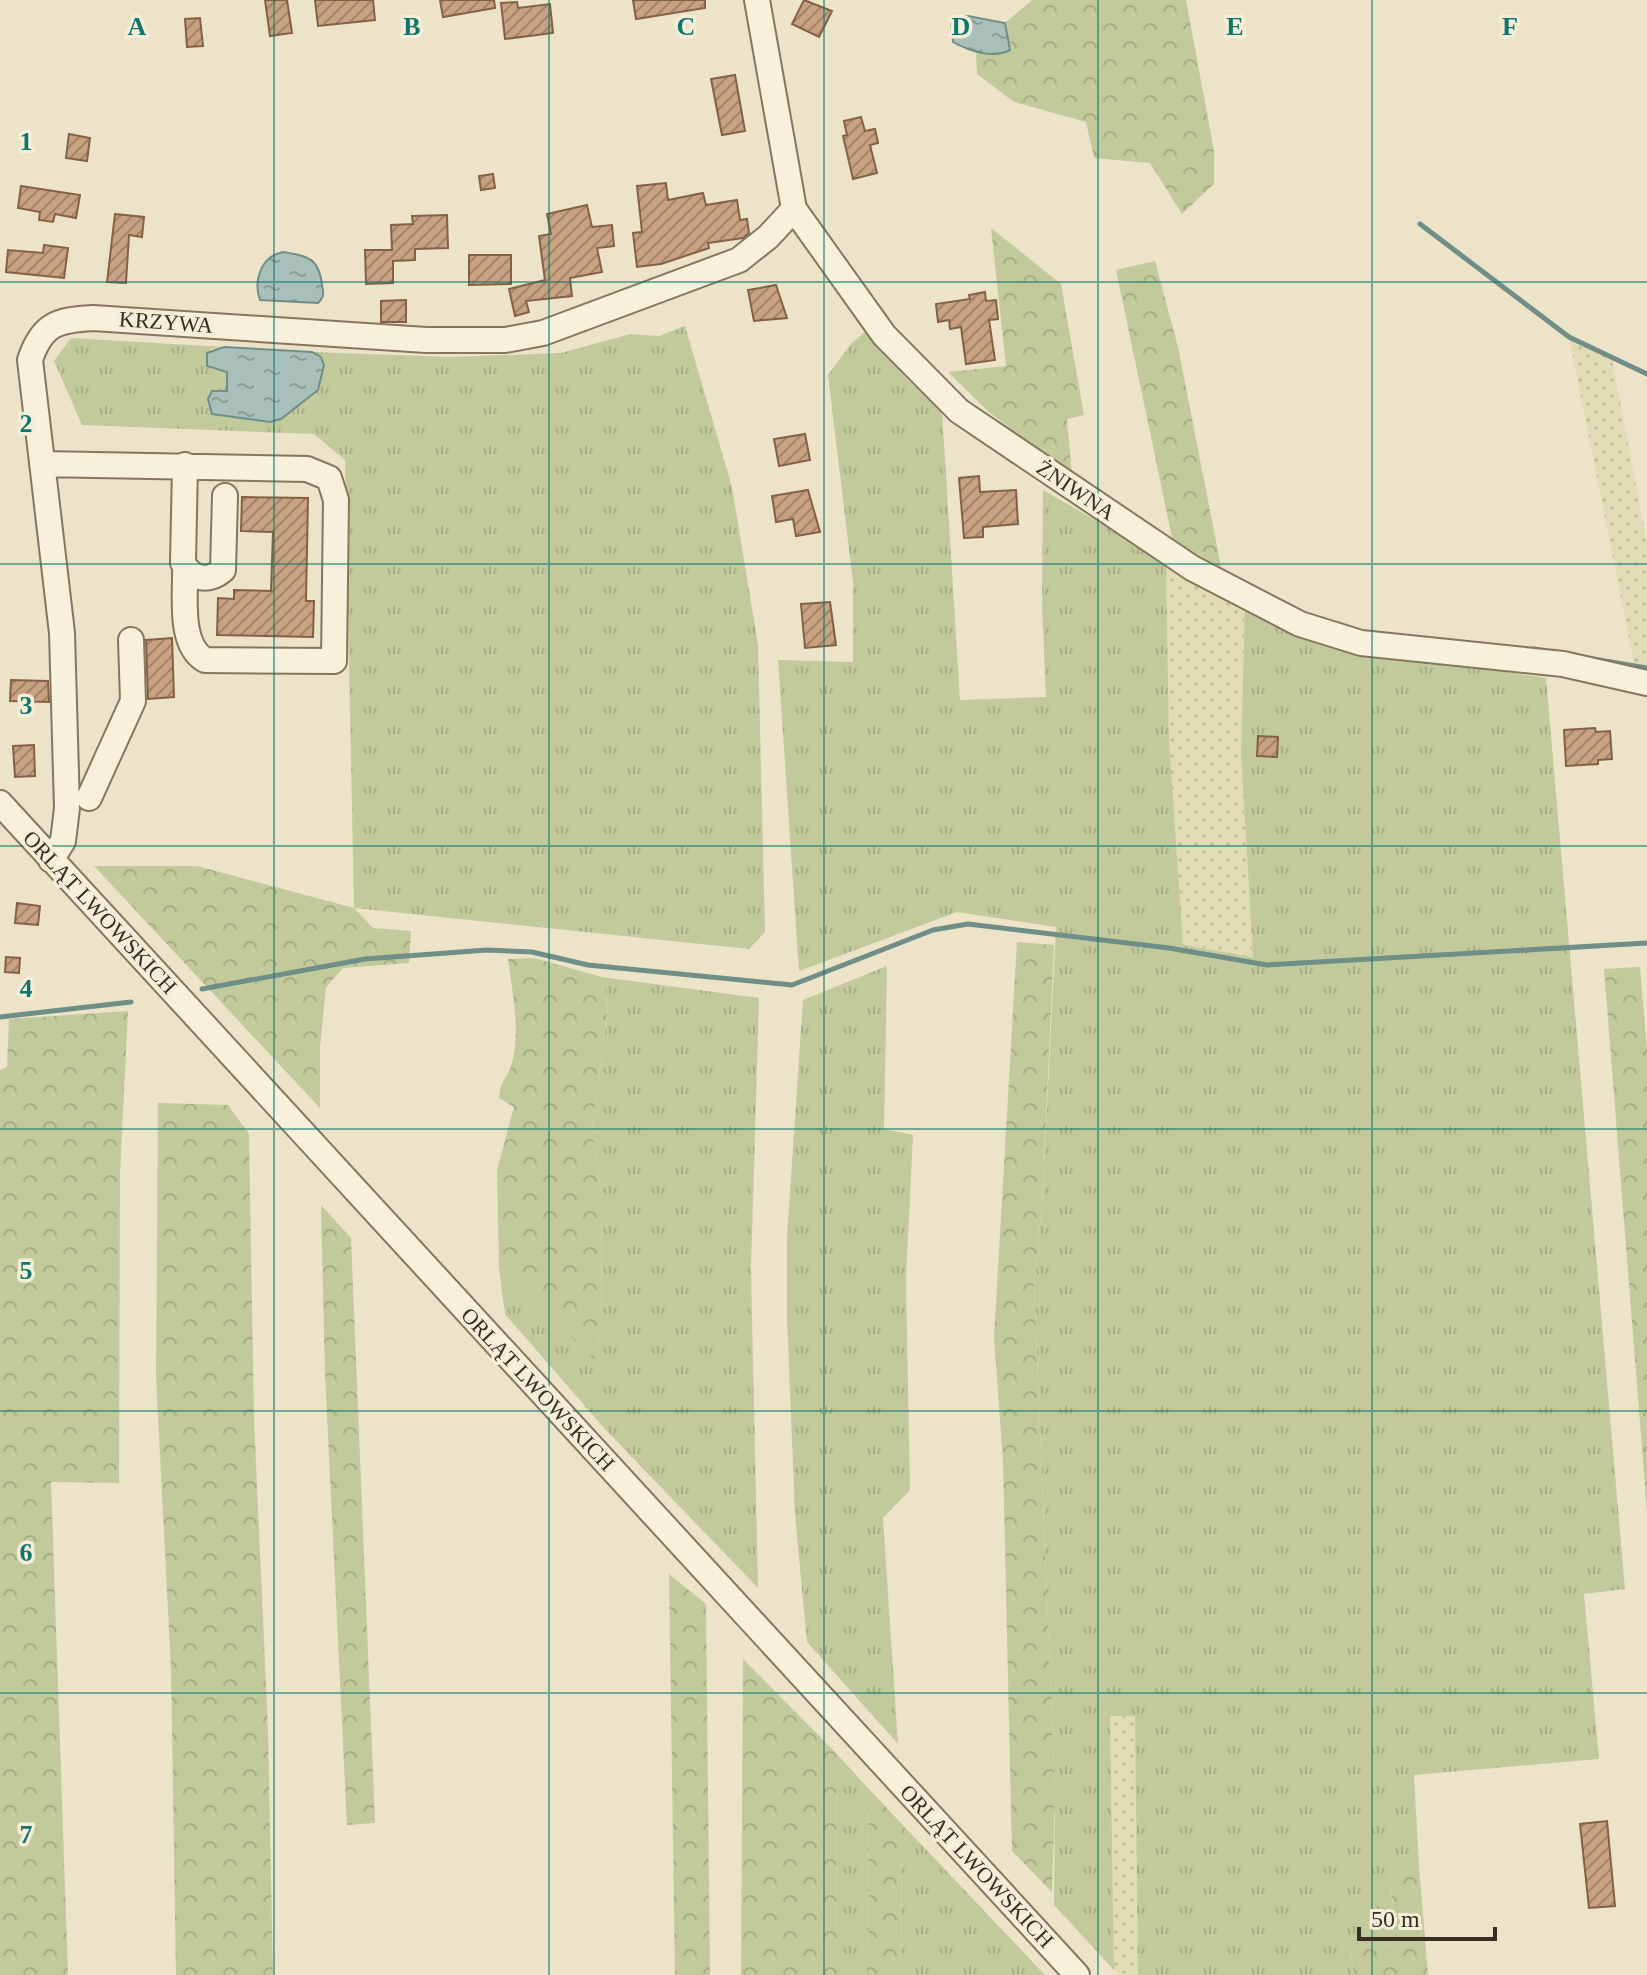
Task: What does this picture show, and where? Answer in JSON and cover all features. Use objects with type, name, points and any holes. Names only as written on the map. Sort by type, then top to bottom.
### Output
[{"type":"street","name":"ŻNIWNA","points":[[757,0],[794,209],[884,335],[959,411],[1192,568],[1267,609],[1331,636],[1412,650],[1563,664],[1647,683]]},
{"type":"street","name":"KRZYWA","points":[[51,860],[63,841],[67,808],[62,633],[30,360],[37,339],[49,327],[69,319],[93,318],[426,340],[505,340],[543,333],[739,260],[768,237],[794,209]]},
{"type":"street","points":[[42,464],[185,465],[307,469],[329,478],[336,500],[334,661],[205,660],[196,655],[188,633],[185,465]]},
{"type":"street","points":[[185,567],[194,576],[206,578],[223,570],[225,496]]},
{"type":"street","points":[[89,798],[133,701],[131,640]]},
{"type":"street","name":"ORLĄT LWOWSKICH","points":[[0,803],[1077,1975]]},
{"type":"shaded area","points":[[1569,337],[1611,354],[1647,544],[1647,671],[1635,668]]},
{"type":"shaded area","points":[[1166,561],[1245,606],[1241,752],[1253,957],[1183,945],[1169,740]]},
{"type":"shaded area","points":[[1110,1715],[1136,1716],[1138,1975],[1119,1975],[1114,1970]]},
{"type":"green space","points":[[1032,0],[1186,0],[1214,151],[1214,184],[1182,214],[1150,163],[1094,158],[1086,122],[1014,102],[977,74],[976,51],[998,54],[1010,50],[1005,23]]},
{"type":"green space","points":[[991,228],[1061,284],[1084,415],[1067,419],[1072,475],[990,413],[948,372],[1006,366]]},
{"type":"green space","points":[[1155,261],[1178,347],[1221,567],[1173,542],[1116,270]]},
{"type":"green space","points":[[685,326],[732,487],[758,645],[765,932],[749,949],[354,908],[345,460],[314,434],[82,425],[54,361],[71,338],[224,347],[211,349],[211,369],[227,372],[228,391],[212,391],[213,414],[271,419],[283,416],[302,397],[321,357],[312,352],[451,357],[561,353],[630,334],[659,336]]},
{"type":"green space","points":[[867,330],[906,378],[942,411],[960,700],[1046,697],[1042,607],[1043,490],[1166,561],[1169,740],[1183,945],[1253,957],[1241,752],[1245,606],[1417,658],[1546,678],[1625,1589],[1584,1594],[1599,1759],[1414,1775],[1419,1867],[1390,1871],[1396,1944],[1351,1947],[1353,1975],[1138,1975],[1135,1716],[1110,1716],[1114,1970],[1054,1905],[1055,1792],[1034,1284],[1042,1206],[1056,927],[957,912],[799,971],[778,660],[853,662],[853,582],[828,375],[852,343]]},
{"type":"green space","points":[[94,866],[197,866],[354,908],[373,928],[411,931],[409,963],[343,968],[326,987],[320,1047],[320,1108]]},
{"type":"green space","points":[[1017,942],[1054,945],[1042,1206],[1034,1284],[1055,1792],[1052,1892],[1012,1851],[1003,1461],[994,1337]]},
{"type":"green space","points":[[534,958],[602,977],[608,1006],[592,1130],[602,1199],[601,1331],[595,1360],[499,1268],[497,1170],[514,1107],[499,1098],[512,1063],[516,1037],[508,959]]},
{"type":"green space","points":[[887,966],[884,1129],[913,1135],[906,1278],[910,1490],[883,1518],[898,1744],[807,1642],[795,1515],[787,1318],[787,1236],[803,1000]]},
{"type":"green space","points":[[1640,967],[1647,1051],[1647,1511],[1604,969]]},
{"type":"green space","points":[[602,977],[759,998],[751,1269],[758,1588],[605,1429],[505,1314],[499,1268],[595,1359],[601,1331],[602,1199],[592,1130],[608,1006]]},
{"type":"green space","points":[[128,1011],[120,1173],[119,1483],[51,1482],[68,1975],[0,1975],[0,1070],[7,1067],[9,1019]]},
{"type":"green space","points":[[158,1103],[228,1105],[249,1134],[254,1420],[268,1729],[273,1975],[176,1975],[171,1669],[156,1377]]},
{"type":"green space","points":[[321,1205],[351,1238],[375,1823],[347,1825],[325,1374]]},
{"type":"green space","points":[[669,1574],[706,1604],[710,1975],[675,1975]]},
{"type":"green space","points":[[743,1659],[836,1753],[837,1975],[741,1975]]},
{"type":"green space","points":[[836,1753],[868,1788],[869,1975],[837,1975]]},
{"type":"green space","points":[[868,1788],[901,1823],[902,1975],[869,1975]]},
{"type":"green space","points":[[901,1823],[1045,1975],[902,1975]]},
{"type":"green space","points":[[1419,1867],[1428,1975],[1353,1975],[1351,1946],[1396,1944],[1390,1871]]},
{"type":"water","points":[[968,16],[1005,23],[1010,50],[996,54],[981,53],[953,42],[951,24],[956,18]]},
{"type":"water","points":[[283,252],[306,257],[315,264],[323,291],[318,303],[260,300],[258,278],[261,270],[275,254]]},
{"type":"water","points":[[224,347],[312,352],[321,357],[324,365],[318,390],[281,419],[270,422],[212,414],[208,399],[212,391],[227,391],[227,372],[207,366],[207,353]]},
{"type":"building","points":[[265,0],[287,0],[292,33],[270,36]]},
{"type":"building","points":[[315,0],[373,0],[375,20],[318,26]]},
{"type":"building","points":[[440,0],[494,0],[495,8],[443,17]]},
{"type":"building","points":[[633,0],[705,0],[705,8],[636,19]]},
{"type":"building","points":[[804,0],[832,11],[819,37],[792,24]]},
{"type":"building","points":[[517,2],[518,8],[550,4],[553,33],[505,39],[501,3]]},
{"type":"building","points":[[200,18],[203,46],[187,47],[185,19]]},
{"type":"building","points":[[735,75],[745,131],[722,135],[711,79]]},
{"type":"building","points":[[861,117],[865,131],[875,129],[878,143],[870,145],[877,173],[853,179],[843,136],[847,135],[844,121]]},
{"type":"building","points":[[69,134],[90,138],[87,161],[66,158]]},
{"type":"building","points":[[493,174],[495,188],[481,190],[479,176]]},
{"type":"building","points":[[666,183],[668,200],[703,193],[706,205],[737,200],[740,220],[747,219],[749,233],[743,238],[708,243],[709,248],[661,264],[637,267],[633,233],[642,232],[637,186]]},
{"type":"building","points":[[21,186],[80,195],[76,218],[55,214],[53,222],[39,220],[40,212],[18,208]]},
{"type":"building","points":[[587,205],[592,227],[612,225],[614,246],[597,248],[602,272],[570,278],[572,296],[526,301],[529,312],[515,316],[509,289],[545,280],[539,236],[551,234],[547,214]]},
{"type":"building","points":[[115,214],[144,217],[142,237],[129,235],[126,283],[107,282]]},
{"type":"building","points":[[447,215],[448,248],[415,249],[415,260],[393,261],[393,283],[366,284],[365,250],[392,250],[391,225],[413,224],[412,216]]},
{"type":"building","points":[[44,245],[68,248],[64,278],[6,272],[8,250],[43,253]]},
{"type":"building","points":[[469,255],[511,255],[511,284],[469,285]]},
{"type":"building","points":[[776,285],[787,318],[754,321],[748,290]]},
{"type":"building","points":[[985,292],[986,301],[996,300],[998,319],[989,320],[995,360],[966,364],[961,327],[950,329],[949,320],[938,322],[936,304],[970,299],[969,295]]},
{"type":"building","points":[[406,300],[406,322],[381,322],[381,301]]},
{"type":"building","points":[[805,434],[810,460],[779,466],[774,439]]},
{"type":"building","points":[[979,476],[980,492],[1016,490],[1018,524],[983,527],[983,537],[964,538],[959,478]]},
{"type":"building","points":[[808,490],[820,532],[796,536],[793,519],[776,522],[772,496]]},
{"type":"building","points":[[242,497],[308,498],[306,601],[314,601],[313,637],[217,635],[218,598],[234,599],[234,590],[271,591],[273,532],[241,531]]},
{"type":"building","points":[[830,602],[836,645],[805,648],[801,604]]},
{"type":"building","points":[[172,638],[174,697],[148,699],[146,640]]},
{"type":"building","points":[[11,680],[48,681],[49,702],[10,701]]},
{"type":"building","points":[[1595,728],[1596,732],[1610,731],[1612,759],[1598,760],[1598,764],[1566,766],[1564,730]]},
{"type":"building","points":[[1258,736],[1278,737],[1277,757],[1257,756]]},
{"type":"building","points":[[34,745],[35,776],[15,777],[13,746]]},
{"type":"building","points":[[17,903],[40,906],[38,925],[15,923]]},
{"type":"building","points":[[6,957],[20,958],[19,973],[5,972]]},
{"type":"building","points":[[1607,1821],[1615,1906],[1589,1908],[1580,1824]]},
{"type":"waterway","points":[[1420,224],[1569,337],[1647,374]]},
{"type":"waterway","points":[[1534,649],[1647,668]]},
{"type":"waterway","points":[[202,989],[365,959],[487,950],[532,952],[588,965],[792,985],[933,930],[968,924],[1169,948],[1267,965],[1647,943]]},
{"type":"waterway","points":[[0,1017],[131,1002]]}]
